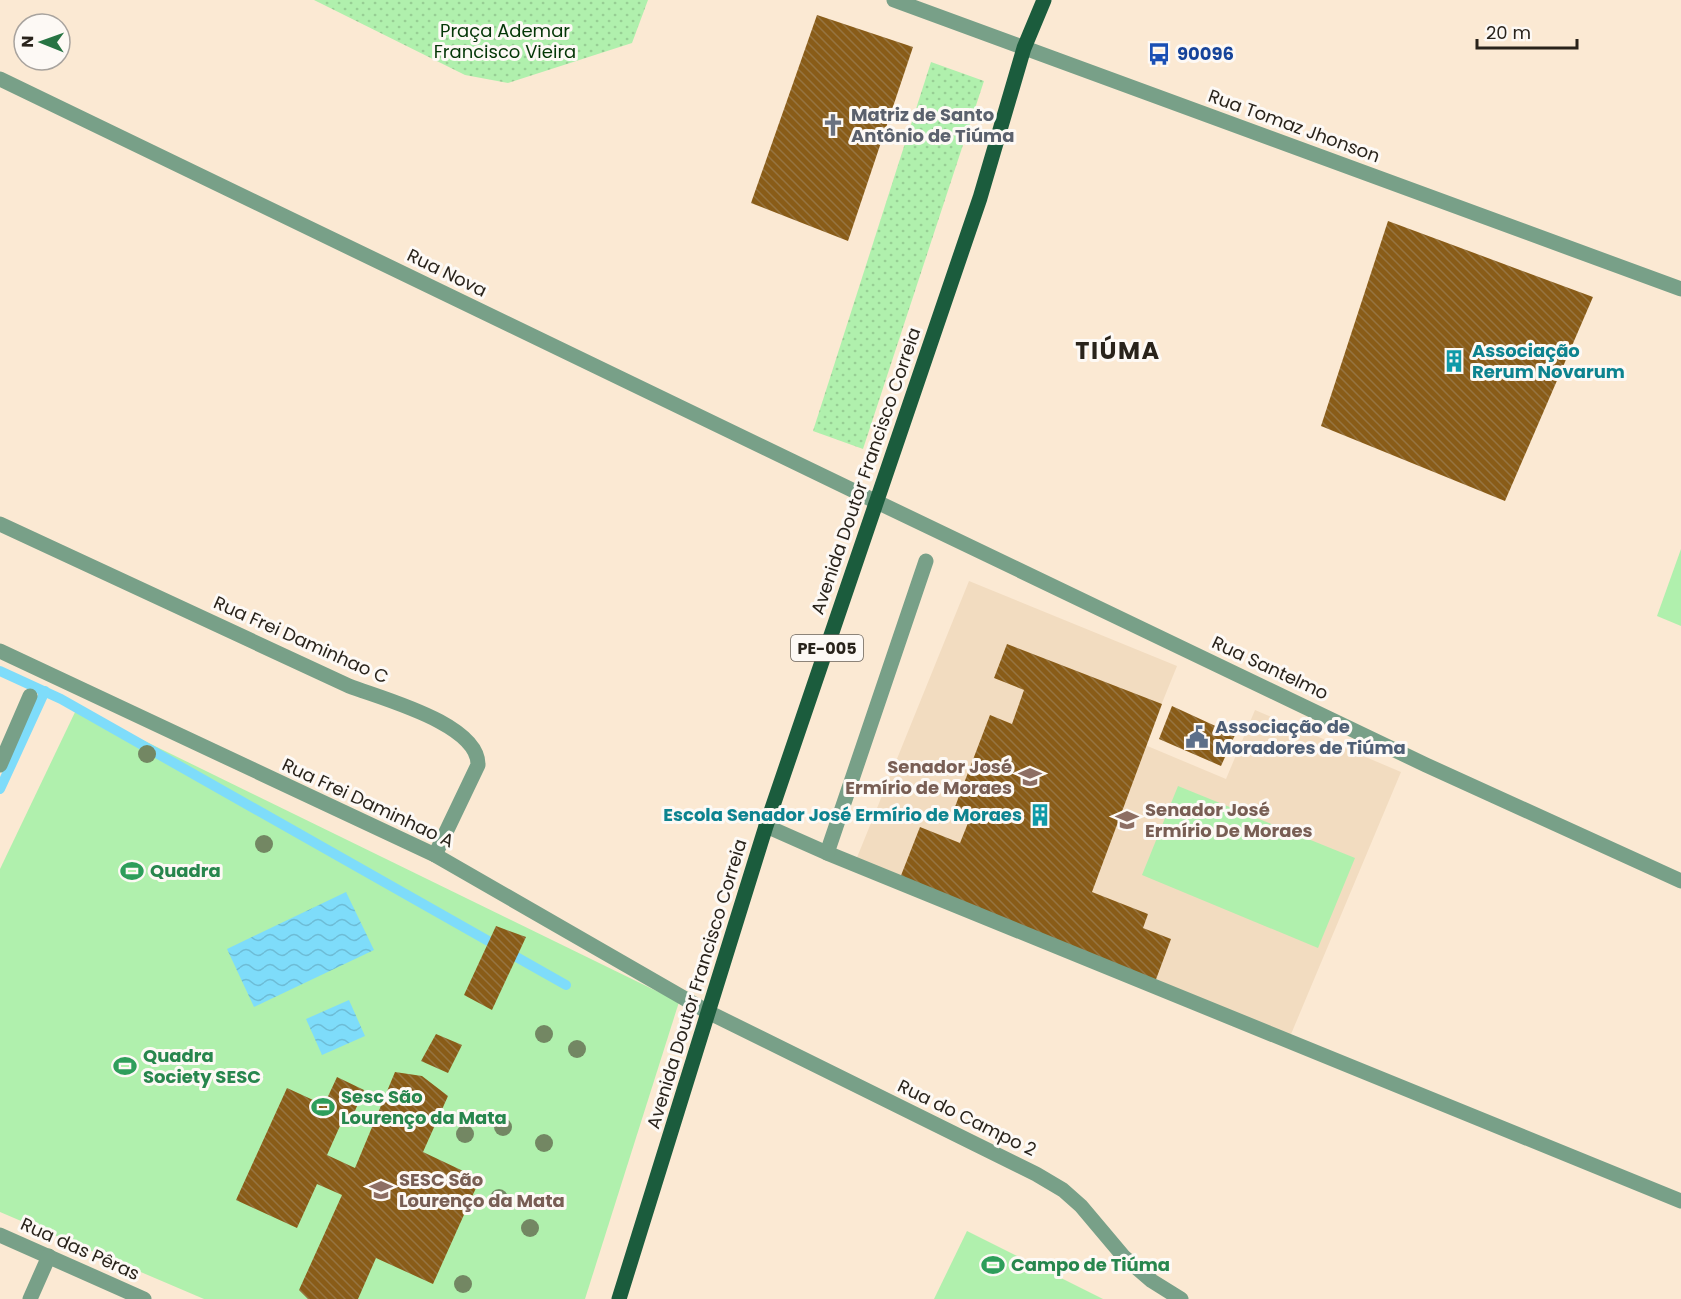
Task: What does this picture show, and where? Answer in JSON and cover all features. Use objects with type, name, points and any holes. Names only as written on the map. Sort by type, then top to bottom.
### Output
[{"type":"main road","name":"Avenida Doutor Francisco Correia","points":[[619,1299],[766,826],[980,198],[1024,48],[1044,0]]},
{"type":"street","name":"Rua Tomaz Jhonson","points":[[894,0],[1681,289]]},
{"type":"street","name":"Rua Nova","points":[[0,79],[877,502]]},
{"type":"street","name":"Rua Santelmo","points":[[877,502],[1426,765],[1681,881]]},
{"type":"street","name":"Rua Frei Daminhao C","points":[[0,524],[349,686],[427,717],[464,735],[478,755],[478,765],[435,855]]},
{"type":"street","points":[[827,853],[926,561]]},
{"type":"street","name":"Rua Frei Daminhao A","points":[[0,651],[435,855],[708,1012]]},
{"type":"street","points":[[0,765],[30,696]]},
{"type":"street","points":[[766,826],[827,853],[1681,1201]]},
{"type":"street","name":"Rua do Campo 2","points":[[708,1012],[1036,1174],[1063,1190],[1081,1206],[1124,1257],[1145,1275],[1181,1299]]},
{"type":"street","name":"Rua das Pêras","points":[[0,1235],[144,1299]]},
{"type":"street","points":[[30,1299],[49,1256]]},
{"type":"shaded area","name":"Senador José Ermírio De Moraes","points":[[969,581],[1177,666],[1145,745],[1226,779],[1255,710],[1401,772],[1289,1039],[856,860]]},
{"type":"green space","name":"Praça Ademar Francisco Vieira","points":[[314,0],[648,0],[632,43],[508,83],[465,75]]},
{"type":"green space","points":[[931,62],[984,81],[863,449],[813,431]]},
{"type":"green space","points":[[1681,549],[1681,626],[1657,616]]},
{"type":"green space","name":"Sesc São Lourenço da Mata","points":[[77,708],[679,1002],[585,1299],[204,1299],[0,1212],[0,869]]},
{"type":"green space","points":[[1178,786],[1355,858],[1318,948],[1142,875]]},
{"type":"green space","name":"Campo de Tiúma","points":[[967,1231],[1103,1299],[934,1299]]},
{"type":"water","points":[[346,892],[374,950],[254,1007],[227,949]]},
{"type":"water","points":[[349,1000],[365,1036],[322,1055],[306,1019]]},
{"type":"building","name":"Matriz de Santo Antônio de Tiúma","points":[[817,15],[913,47],[848,241],[751,203]]},
{"type":"building","name":"Associação Rerum Novarum","points":[[1388,221],[1593,297],[1505,501],[1321,426]]},
{"type":"building","name":"Escola Senador José Ermírio de Moraes","points":[[1007,644],[1162,704],[1092,892],[1148,914],[1143,928],[1171,939],[1155,982],[900,878],[920,827],[960,843],[970,818],[953,812],[990,715],[1012,724],[1024,690],[994,678]]},
{"type":"building","name":"Associação de Moradores de Tiúma","points":[[1172,706],[1235,735],[1221,766],[1159,739]]},
{"type":"building","points":[[496,926],[526,937],[492,1010],[464,995]]},
{"type":"building","points":[[436,1034],[462,1045],[448,1073],[421,1061]]},
{"type":"building","points":[[395,1072],[422,1076],[448,1096],[423,1152],[480,1179],[433,1284],[376,1258],[358,1299],[308,1299],[299,1290],[342,1195],[317,1184],[297,1228],[236,1200],[287,1088],[324,1105],[337,1077],[364,1090],[351,1120],[344,1117],[327,1155],[355,1168]]},
{"type":"waterway","points":[[0,671],[61,699],[566,985]]},
{"type":"waterway","points":[[0,789],[45,691]]},
{"type":"place","name":"90096","points":[[1159,54]]},
{"type":"place","name":"Matriz de Santo Antônio de Tiúma","points":[[833,125]]},
{"type":"place","name":"Associação Rerum Novarum","points":[[1454,361]]},
{"type":"place","name":"Associação de Moradores de Tiúma","points":[[1197,737]]},
{"type":"place","name":"Senador José Ermírio de Moraes","points":[[1030,777]]},
{"type":"place","name":"Escola Senador José Ermírio de Moraes","points":[[1040,815]]},
{"type":"place","name":"Senador José Ermírio De Moraes","points":[[1127,820]]},
{"type":"place","name":"Quadra","points":[[132,871]]},
{"type":"place","name":"Quadra Society SESC","points":[[125,1066]]},
{"type":"place","name":"Sesc São Lourenço da Mata","points":[[323,1107]]},
{"type":"place","name":"SESC São Lourenço da Mata","points":[[381,1190]]},
{"type":"place","name":"Campo de Tiúma","points":[[993,1265]]},
{"type":"district","name":"TIÚMA","points":[[1118,351]]}]
